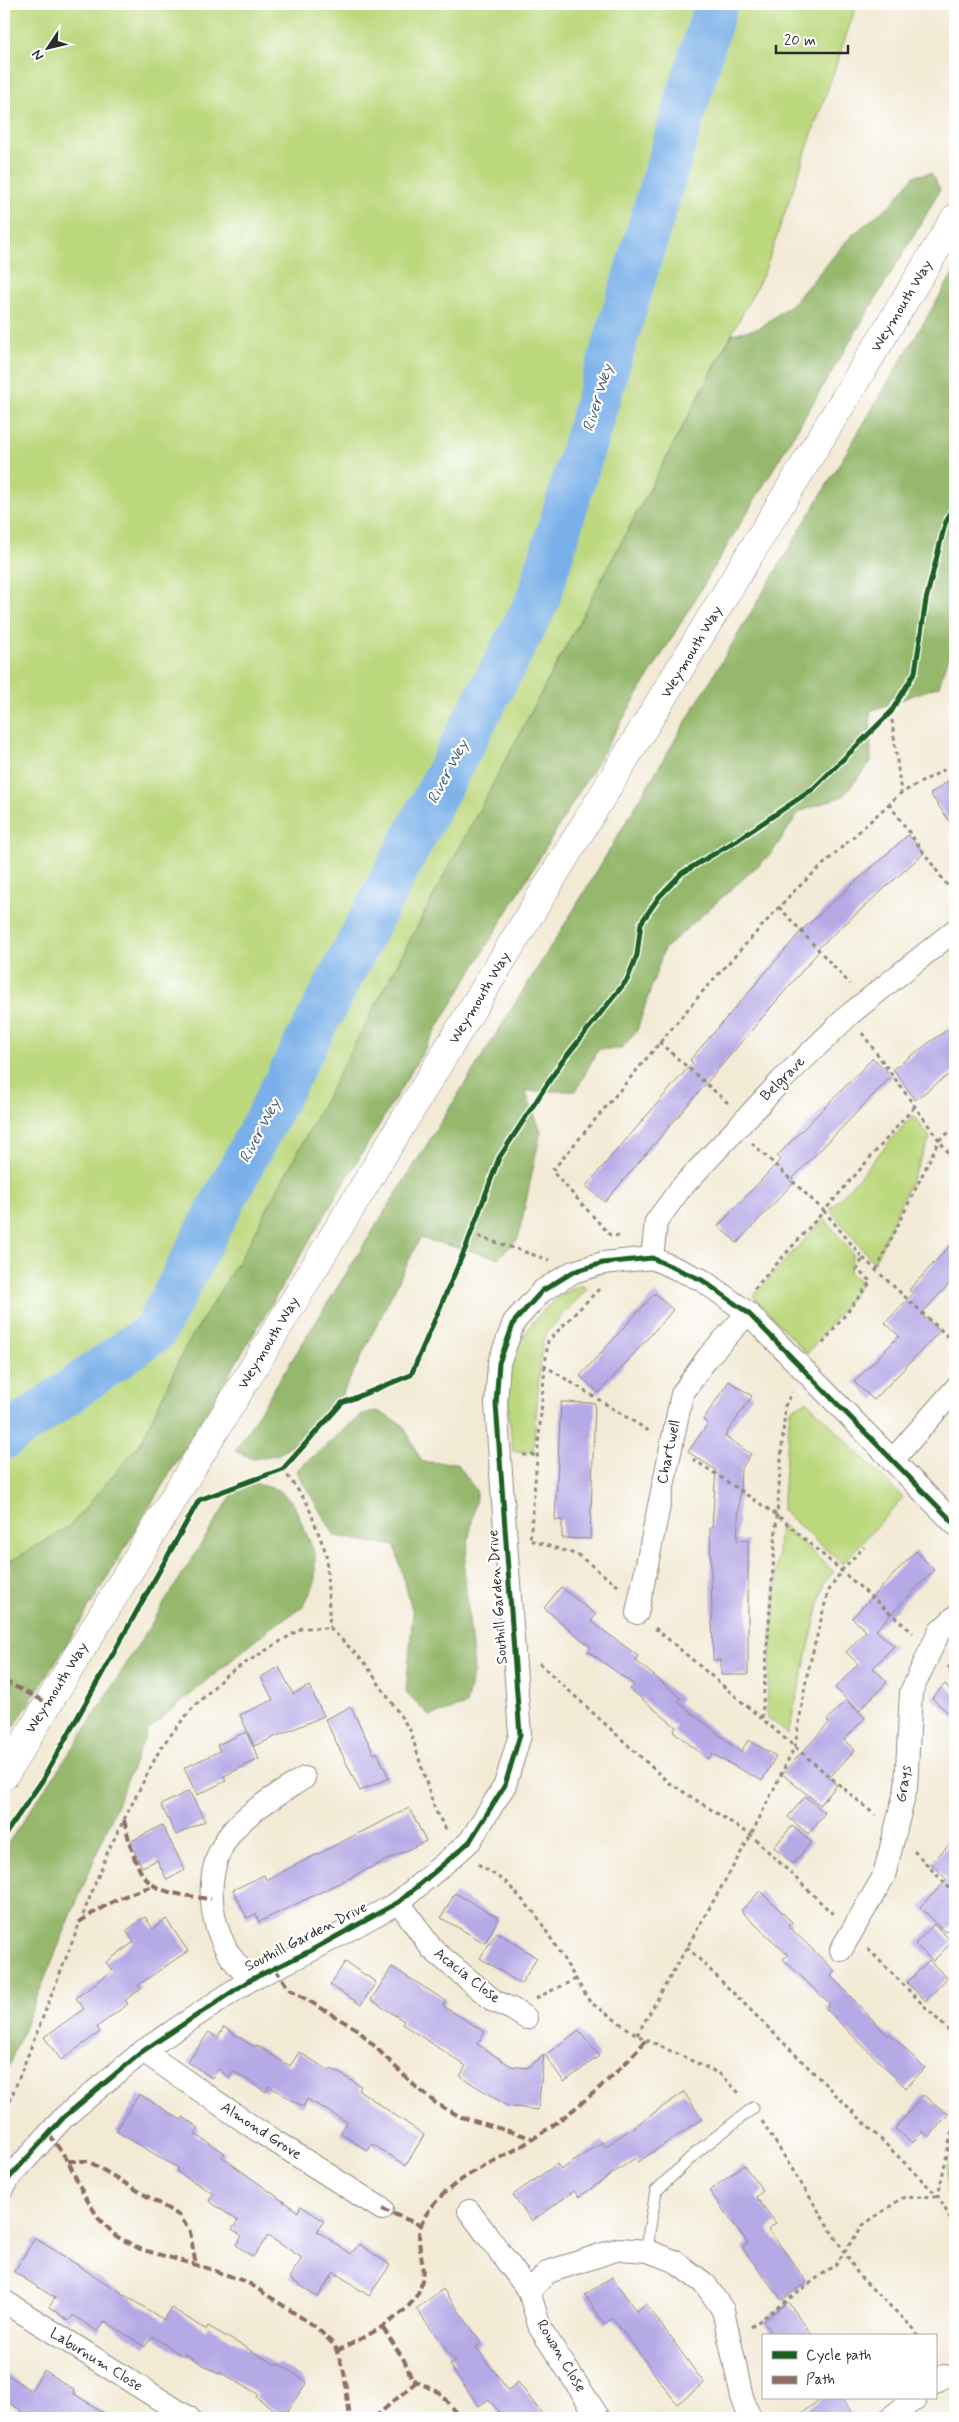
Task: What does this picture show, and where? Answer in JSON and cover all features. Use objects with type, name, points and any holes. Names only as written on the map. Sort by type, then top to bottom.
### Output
[{"type":"highway","name":"Weymouth Way","points":[[4,1776],[955,218]]},
{"type":"street","name":"Belgrave","points":[[653,1248],[656,1222],[680,1189],[780,1080],[858,1008],[955,930]]},
{"type":"street","name":"Southill Garden Drive","points":[[4,2187],[10,2177],[64,2117],[143,2051],[250,1980],[310,1951],[399,1902],[470,1841],[505,1785],[520,1735],[496,1404],[499,1363],[514,1322],[542,1291],[573,1272],[653,1248],[743,1310],[955,1524]]},
{"type":"street","name":"Chartwell","points":[[638,1608],[682,1394],[743,1310]]},
{"type":"street","points":[[892,1461],[955,1389]]},
{"type":"street","name":"Grays","points":[[846,1941],[884,1876],[906,1788],[911,1692],[939,1632],[955,1617]]},
{"type":"street","points":[[250,1980],[227,1950],[213,1912],[212,1881],[217,1861],[221,1847],[232,1831],[266,1802],[304,1778]]},
{"type":"street","name":"Acacia Close","points":[[399,1902],[432,1949],[494,2001],[519,2014]]},
{"type":"street","name":"Almond Grove","points":[[143,2051],[257,2130],[382,2209]]},
{"type":"street","name":"Rowan Close","points":[[468,2211],[529,2291],[540,2328],[599,2418]]},
{"type":"street","points":[[529,2291],[548,2272],[619,2249],[648,2250],[674,2261],[705,2284],[723,2310],[742,2397],[750,2418]]},
{"type":"street","name":"Laburnum Close","points":[[4,2301],[189,2418]]},
{"type":"street","points":[[890,2418],[913,2400]]},
{"type":"lane","points":[[648,2250],[656,2191],[698,2150],[753,2108]]},
{"type":"path","points":[[884,719],[896,704]]},
{"type":"path","points":[[891,712],[900,793]]},
{"type":"path","points":[[653,1248],[610,1236],[552,1171],[659,1042],[779,907],[900,793],[955,764]]},
{"type":"path","points":[[889,804],[955,896]]},
{"type":"path","points":[[779,907],[858,1008],[915,1106],[955,1162]]},
{"type":"path","points":[[659,1042],[741,1123],[824,1211],[863,1258],[955,1343]]},
{"type":"path","points":[[743,1310],[824,1211],[915,1106]]},
{"type":"path","points":[[876,1271],[939,1140],[955,1128]]},
{"type":"path","points":[[468,1240],[474,1226]]},
{"type":"path","points":[[471,1234],[547,1259],[573,1272]]},
{"type":"path","points":[[821,1346],[871,1281],[857,1270],[863,1258]]},
{"type":"path","points":[[603,1263],[607,1281],[548,1341],[530,1540],[578,1555],[638,1608],[658,1632],[895,1832],[955,1894]]},
{"type":"path","points":[[545,1366],[777,1515],[842,1570],[955,1673]]},
{"type":"path","points":[[762,1718],[785,1406],[794,1387]]},
{"type":"path","points":[[273,1473],[283,1469],[289,1462]]},
{"type":"path","points":[[283,1469],[307,1503],[326,1553],[330,1628],[365,1663],[410,1730],[435,1810],[459,1851],[506,1882],[537,1916],[590,2002],[637,2035],[720,2074],[753,2108],[860,2277],[914,2329],[917,2334]]},
{"type":"path","points":[[637,2035],[751,1834],[795,1746],[807,1675],[828,1592],[842,1570],[864,1547]]},
{"type":"path","points":[[4,2116],[108,1851],[161,1747],[190,1711],[226,1675],[302,1628],[330,1628]]},
{"type":"path","points":[[514,1640],[668,1782],[751,1834],[846,1941],[955,2037]]},
{"type":"path","points":[[687,1947],[938,2196],[955,2227]]},
{"type":"path","points":[[519,2014],[576,1978]]},
{"type":"path","points":[[4,2112],[7,2108]]},
{"type":"path","points":[[938,2196],[955,2116]]},
{"type":"path","points":[[730,2338],[749,2328],[836,2264],[863,2226],[902,2198],[938,2196]]},
{"type":"green space","points":[[4,4],[857,4],[764,273],[246,1249],[185,1348],[140,1444],[70,1526],[4,1565]]},
{"type":"green space","points":[[931,173],[940,189],[926,215],[67,1644],[4,1742],[4,1565],[70,1526],[140,1444],[185,1348],[246,1249],[732,334],[760,328],[795,301],[851,236],[891,204],[914,176]]},
{"type":"green space","points":[[955,270],[955,639],[939,686],[870,711],[871,762],[843,796],[799,812],[772,853],[664,949],[637,1030],[621,1049],[598,1049],[576,1091],[525,1091],[541,1131],[518,1239],[498,1258],[420,1238],[342,1395],[311,1434],[279,1454],[254,1459],[235,1451],[573,911]]},
{"type":"green space","points":[[913,1115],[930,1138],[874,1263],[830,1210]]},
{"type":"green space","points":[[824,1218],[853,1254],[849,1272],[862,1283],[807,1354],[753,1296]]},
{"type":"green space","points":[[582,1285],[587,1289],[548,1331],[542,1343],[533,1452],[513,1451],[508,1386],[515,1354],[531,1325],[542,1312],[567,1292]]},
{"type":"green space","points":[[807,1401],[903,1498],[842,1564],[782,1510],[790,1410]]},
{"type":"green space","points":[[377,1411],[403,1425],[422,1462],[457,1463],[477,1492],[464,1568],[474,1669],[466,1705],[430,1716],[406,1692],[413,1613],[395,1546],[335,1536],[296,1471],[362,1414]]},
{"type":"green space","points":[[253,1483],[279,1490],[293,1503],[315,1554],[315,1583],[303,1607],[270,1628],[148,1730],[4,2077],[4,1849],[81,1736],[237,1487]]},
{"type":"green space","points":[[780,1523],[834,1572],[824,1583],[788,1734],[766,1716]]},
{"type":"green space","points":[[955,2137],[955,2198],[950,2205],[947,2180]]},
{"type":"building","points":[[955,776],[955,829],[930,794]]},
{"type":"building","points":[[908,835],[924,853],[817,949],[819,951],[605,1202],[586,1186],[693,1062],[690,1060],[804,928]]},
{"type":"building","points":[[955,1024],[955,1070],[915,1100],[893,1069]]},
{"type":"building","points":[[873,1058],[892,1076],[790,1181],[793,1183],[737,1243],[718,1226],[781,1159],[777,1156]]},
{"type":"building","points":[[955,1240],[955,1278],[921,1314],[940,1331],[874,1400],[854,1382],[899,1336],[885,1323],[913,1294],[909,1290]]},
{"type":"building","points":[[655,1293],[673,1310],[599,1393],[580,1376]]},
{"type":"building","points":[[729,1381],[752,1396],[725,1436],[751,1454],[741,1469],[737,1541],[748,1540],[748,1675],[721,1675],[721,1660],[713,1660],[710,1528],[712,1528],[716,1470],[688,1452],[708,1423],[703,1420]]},
{"type":"building","points":[[561,1402],[595,1403],[590,1539],[562,1538],[562,1520],[555,1520]]},
{"type":"building","points":[[916,1551],[934,1570],[876,1630],[894,1646],[873,1668],[887,1682],[859,1711],[835,1688],[858,1664],[846,1652],[866,1631],[852,1618]]},
{"type":"building","points":[[561,1587],[596,1615],[591,1621],[638,1656],[635,1660],[681,1698],[678,1702],[741,1752],[748,1740],[776,1756],[762,1781],[712,1754],[708,1759],[673,1731],[676,1727],[630,1689],[634,1685],[588,1651],[591,1647],[544,1608]]},
{"type":"building","points":[[279,1667],[293,1694],[309,1686],[324,1716],[254,1746],[240,1715],[273,1700],[261,1677]]},
{"type":"building","points":[[945,1684],[955,1694],[955,1719],[932,1698]]},
{"type":"building","points":[[846,1700],[865,1718],[844,1740],[855,1750],[829,1778],[837,1785],[820,1805],[782,1774],[829,1723],[827,1720]]},
{"type":"building","points":[[351,1707],[374,1754],[377,1752],[389,1778],[360,1791],[325,1719]]},
{"type":"building","points":[[246,1732],[259,1759],[224,1776],[226,1781],[197,1795],[184,1768],[220,1751],[217,1745]]},
{"type":"building","points":[[189,1791],[205,1821],[176,1835],[161,1805]]},
{"type":"building","points":[[805,1796],[825,1813],[808,1834],[788,1817]]},
{"type":"building","points":[[409,1808],[426,1841],[259,1922],[256,1914],[247,1918],[233,1890],[264,1875],[266,1880]]},
{"type":"building","points":[[162,1825],[185,1870],[167,1880],[157,1860],[142,1867],[130,1842]]},
{"type":"building","points":[[792,1826],[811,1842],[793,1864],[774,1847]]},
{"type":"building","points":[[955,1839],[955,1923],[945,1932],[920,1907],[947,1880],[931,1863]]},
{"type":"building","points":[[760,1891],[792,1922],[788,1926],[835,1971],[831,1976],[888,2036],[890,2034],[925,2068],[906,2088],[826,2009],[830,2004],[783,1959],[788,1955],[741,1911]]},
{"type":"building","points":[[455,1893],[499,1918],[485,1943],[441,1918]]},
{"type":"building","points":[[145,1917],[153,1929],[166,1919],[188,1951],[138,1985],[141,1989],[125,2000],[128,2004],[97,2027],[100,2032],[61,2060],[44,2037],[84,2009],[76,1998],[112,1971],[106,1962],[134,1942],[126,1931]]},
{"type":"building","points":[[934,1924],[952,1942],[933,1961],[915,1944]]},
{"type":"building","points":[[497,1932],[537,1958],[521,1984],[480,1958]]},
{"type":"building","points":[[929,1960],[947,1978],[926,2001],[907,1983]]},
{"type":"building","points":[[345,1962],[376,1982],[361,2005],[330,1985]]},
{"type":"building","points":[[392,1967],[446,2001],[443,2006],[485,2032],[477,2044],[511,2066],[527,2068],[544,2055],[538,2110],[507,2106],[460,2076],[466,2066],[402,2024],[404,2021],[371,2000]]},
{"type":"building","points":[[224,2027],[254,2047],[256,2045],[290,2066],[299,2052],[330,2071],[332,2069],[361,2086],[359,2090],[424,2135],[406,2165],[372,2144],[368,2151],[340,2133],[347,2122],[307,2099],[303,2107],[269,2086],[266,2092],[233,2071],[229,2077],[218,2069],[212,2078],[188,2062],[209,2032],[217,2038]]},
{"type":"building","points":[[579,2030],[599,2056],[564,2082],[545,2055]]},
{"type":"building","points":[[684,2092],[702,2119],[638,2162],[635,2158],[579,2197],[574,2191],[532,2221],[513,2195],[557,2164],[561,2170],[602,2142],[605,2147]]},
{"type":"building","points":[[139,2094],[181,2120],[183,2117],[199,2128],[195,2134],[225,2153],[222,2157],[298,2212],[301,2206],[324,2221],[317,2231],[351,2254],[359,2244],[390,2265],[369,2296],[334,2272],[318,2297],[289,2278],[302,2258],[268,2236],[253,2257],[236,2245],[242,2236],[232,2229],[238,2221],[209,2201],[214,2194],[176,2171],[178,2168],[116,2131]]},
{"type":"building","points":[[923,2095],[948,2114],[929,2137],[923,2131],[913,2143],[895,2129]]},
{"type":"building","points":[[744,2165],[763,2191],[756,2197],[776,2223],[768,2229],[807,2282],[782,2300],[742,2248],[748,2243],[709,2191]]},
{"type":"building","points":[[35,2238],[164,2320],[172,2308],[206,2330],[208,2326],[276,2365],[278,2363],[307,2382],[284,2416],[256,2397],[258,2394],[185,2354],[183,2356],[152,2336],[145,2347],[105,2321],[98,2332],[73,2315],[69,2321],[49,2307],[55,2298],[14,2272]]},
{"type":"building","points":[[612,2277],[636,2311],[646,2304],[704,2383],[677,2404],[613,2318],[604,2324],[585,2295]]},
{"type":"building","points":[[443,2289],[482,2343],[476,2347],[508,2390],[518,2382],[545,2418],[503,2418],[489,2399],[479,2406],[449,2365],[455,2361],[416,2309]]},
{"type":"building","points":[[788,2302],[812,2334],[773,2334],[763,2321]]},
{"type":"building","points":[[44,2370],[74,2390],[73,2393],[112,2418],[32,2418],[4,2399],[4,2372],[31,2391]]},
{"type":"building","points":[[819,2400],[842,2400],[856,2418],[795,2418]]},
{"type":"waterway","name":"River Wey","points":[[4,1438],[155,1331],[538,600],[716,4]]},
{"type":"marked path","points":[[4,1681],[48,1703]]},
{"type":"marked path","points":[[124,1820],[135,1859],[148,1881],[158,1888],[171,1892],[211,1899]]},
{"type":"marked path","points":[[79,1922],[115,1901],[154,1886]]},
{"type":"marked path","points":[[275,1969],[289,1989],[358,2030],[418,2089],[437,2104],[461,2117],[532,2138]]},
{"type":"marked path","points":[[337,2351],[398,2316],[416,2296],[421,2285],[423,2273],[419,2244],[421,2225],[435,2203],[464,2178],[520,2147],[570,2112],[620,2068],[647,2039]]},
{"type":"marked path","points":[[49,2134],[68,2161],[83,2193],[99,2219],[116,2236],[140,2249],[210,2269],[247,2282],[316,2327],[335,2346],[344,2372],[350,2418]]},
{"type":"marked path","points":[[68,2161],[88,2161],[180,2216],[190,2232],[196,2266]]},
{"type":"marked path","points":[[382,2209],[420,2225]]},
{"type":"marked path","points":[[383,2328],[404,2360],[412,2379],[440,2393],[460,2418]]},
{"type":"marked path","points":[[374,2418],[416,2382]]},
{"type":"cycle path","points":[[4,1836],[42,1781],[199,1500],[283,1469],[342,1403],[411,1375],[466,1247],[499,1158],[561,1063],[627,980],[637,955],[641,923],[659,897],[682,873],[739,839],[813,789],[891,712],[915,672],[926,600],[945,524],[955,504]]},
{"type":"cycle path","points":[[4,2187],[10,2177],[64,2117],[143,2051],[250,1980],[310,1951],[399,1902],[470,1841],[505,1785],[520,1735],[496,1404],[499,1363],[514,1322],[542,1291],[573,1272],[603,1263],[652,1258],[702,1280],[748,1313],[955,1524]]}]
